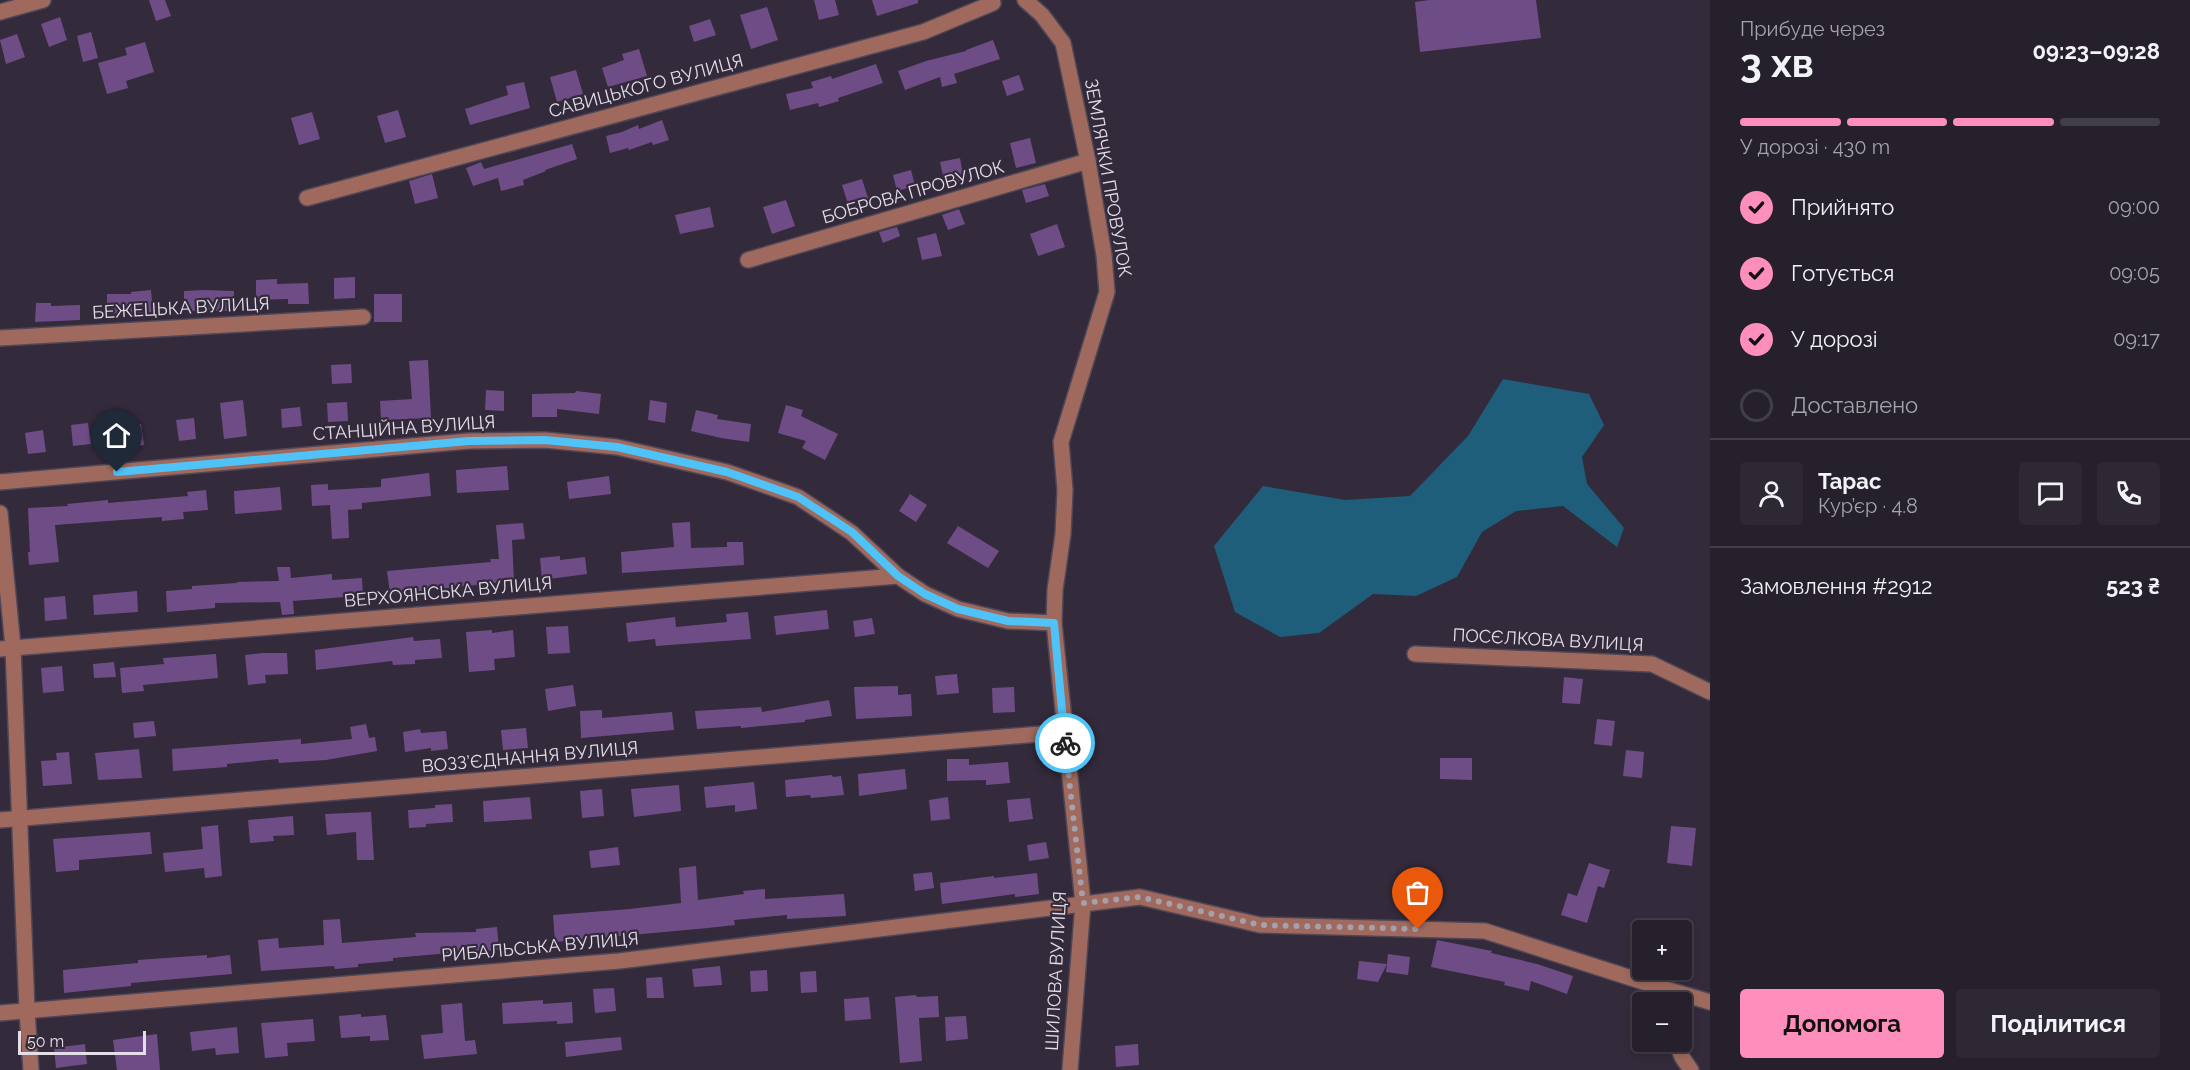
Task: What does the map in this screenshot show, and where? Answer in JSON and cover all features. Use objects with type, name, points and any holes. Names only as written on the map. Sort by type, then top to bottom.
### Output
[{"type":"street","points":[[0,12],[43,0]]},
{"type":"street","name":"ЗЕМЛЯЧКИ ПРОВУЛОК","points":[[1025,0],[1042,15],[1063,44],[1088,161],[1104,255],[1107,292],[1061,442],[1065,490],[1064,523],[1055,590],[1054,623]]},
{"type":"street","name":"САВИЦЬКОГО ВУЛИЦЯ","points":[[307,198],[923,32],[993,1]]},
{"type":"street","name":"БОБРОВА ПРОВУЛОК","points":[[748,260],[1088,161]]},
{"type":"street","name":"БЕЖЕЦЬКА ВУЛИЦЯ","points":[[0,339],[363,317]]},
{"type":"street","name":"СТАНЦІЙНА ВУЛИЦЯ","points":[[0,482],[469,441],[545,440],[617,447],[727,472],[798,497],[852,532],[898,576],[925,594],[958,609],[1008,621],[1054,623]]},
{"type":"street","points":[[0,513],[6,648],[19,818],[31,1070]]},
{"type":"street","name":"ВЕРХОЯНСЬКА ВУЛИЦЯ","points":[[6,648],[898,576]]},
{"type":"street","name":"ШИЛОВА ВУЛИЦЯ","points":[[1054,623],[1083,903],[1070,1070]]},
{"type":"street","name":"ПОСЄЛКОВА ВУЛИЦЯ","points":[[1415,654],[1652,664],[1710,692]]},
{"type":"street","name":"ВОЗЗ’ЄДНАННЯ ВУЛИЦЯ","points":[[0,820],[1064,732]]},
{"type":"street","name":"РИБАЛЬСЬКА ВУЛИЦЯ","points":[[0,1013],[619,961],[1140,897],[1260,925],[1485,931],[1653,992]]},
{"type":"street","name":"РИБАЛЬСЬКА ВУЛИЦЯ","points":[[1692,999],[1710,1002]]},
{"type":"street","points":[[1680,1052],[1691,1070]]},
{"type":"water","points":[[1503,379],[1589,394],[1604,425],[1582,457],[1587,484],[1624,528],[1617,547],[1563,506],[1516,511],[1482,532],[1457,577],[1416,596],[1373,594],[1319,633],[1280,637],[1235,612],[1214,546],[1263,486],[1345,500],[1410,496],[1468,436]]},
{"type":"building","points":[[149,0],[165,0],[171,16],[156,21]]},
{"type":"building","points":[[814,0],[835,0],[839,15],[819,20]]},
{"type":"building","points":[[872,0],[918,0],[918,3],[877,16]]},
{"type":"building","points":[[1536,0],[1541,38],[1420,52],[1415,2]]},
{"type":"building","points":[[767,7],[778,40],[751,49],[740,15]]},
{"type":"building","points":[[60,17],[67,40],[49,47],[41,24]]},
{"type":"building","points":[[710,19],[716,35],[694,42],[689,26]]},
{"type":"building","points":[[91,32],[98,58],[83,62],[77,36]]},
{"type":"building","points":[[17,34],[25,57],[6,64],[0,40]]},
{"type":"building","points":[[993,40],[1000,59],[954,74],[957,83],[942,87],[940,77],[905,90],[898,71],[966,51]]},
{"type":"building","points":[[145,42],[154,72],[126,81],[128,88],[107,94],[98,63],[127,55],[125,48]]},
{"type":"building","points":[[639,49],[647,76],[608,87],[602,68],[624,60],[622,54]]},
{"type":"building","points":[[876,64],[883,83],[819,107],[818,103],[790,110],[786,94],[813,88],[811,82],[831,76],[832,79]]},
{"type":"building","points":[[576,70],[583,94],[557,102],[550,77]]},
{"type":"building","points":[[1019,75],[1024,90],[1007,96],[1002,81]]},
{"type":"building","points":[[524,82],[530,108],[470,125],[465,109],[508,95],[506,86]]},
{"type":"building","points":[[398,110],[406,137],[385,143],[377,116]]},
{"type":"building","points":[[312,112],[320,139],[299,145],[291,118]]},
{"type":"building","points":[[662,120],[669,140],[610,153],[606,136],[638,125],[639,129]]},
{"type":"building","points":[[1030,138],[1036,163],[1016,168],[1010,143]]},
{"type":"building","points":[[572,144],[577,159],[523,180],[524,185],[501,191],[498,178],[473,186],[466,168],[481,162],[484,169]]},
{"type":"building","points":[[960,158],[964,180],[945,185],[940,162]]},
{"type":"building","points":[[911,170],[915,186],[897,191],[893,175]]},
{"type":"building","points":[[432,174],[438,198],[415,204],[409,181]]},
{"type":"building","points":[[862,179],[869,201],[849,207],[842,185]]},
{"type":"building","points":[[1045,184],[1049,196],[1026,203],[1022,190]]},
{"type":"building","points":[[786,200],[795,226],[772,234],[763,207]]},
{"type":"building","points":[[710,207],[714,227],[680,234],[675,215]]},
{"type":"building","points":[[959,209],[965,224],[948,230],[942,215]]},
{"type":"building","points":[[1057,224],[1065,247],[1038,256],[1030,234]]},
{"type":"building","points":[[897,227],[900,236],[883,243],[879,232]]},
{"type":"building","points":[[936,233],[942,256],[922,260],[917,238]]},
{"type":"building","points":[[355,277],[355,298],[334,299],[334,278]]},
{"type":"building","points":[[277,279],[277,284],[308,283],[309,304],[288,304],[288,299],[256,300],[256,280]]},
{"type":"building","points":[[151,290],[153,313],[107,314],[107,294],[131,294],[131,292]]},
{"type":"building","points":[[184,291],[234,291],[234,311],[184,311]]},
{"type":"building","points":[[374,294],[402,294],[402,322],[374,322]]},
{"type":"building","points":[[36,303],[51,303],[51,306],[80,305],[80,320],[35,322]]},
{"type":"building","points":[[428,360],[431,418],[381,420],[380,401],[412,399],[409,361]]},
{"type":"building","points":[[351,364],[352,383],[332,384],[331,365]]},
{"type":"building","points":[[486,390],[504,391],[504,411],[485,410]]},
{"type":"building","points":[[576,391],[601,394],[599,414],[557,409],[557,417],[532,417],[532,394],[575,393]]},
{"type":"building","points":[[243,400],[247,436],[224,439],[220,403]]},
{"type":"building","points":[[650,400],[667,403],[665,423],[648,420]]},
{"type":"building","points":[[347,402],[348,421],[328,422],[327,403]]},
{"type":"building","points":[[786,405],[803,410],[801,416],[838,434],[825,460],[802,448],[806,441],[778,433]]},
{"type":"building","points":[[300,407],[302,426],[282,428],[281,409]]},
{"type":"building","points":[[696,410],[718,415],[717,419],[751,424],[749,442],[691,431]]},
{"type":"building","points":[[194,418],[196,439],[179,441],[176,420]]},
{"type":"building","points":[[88,423],[91,444],[73,446],[71,425]]},
{"type":"building","points":[[141,424],[144,445],[126,447],[123,426]]},
{"type":"building","points":[[43,430],[46,452],[28,454],[25,433]]},
{"type":"building","points":[[507,466],[509,490],[457,493],[456,470]]},
{"type":"building","points":[[429,473],[431,496],[362,503],[362,509],[348,510],[349,538],[332,539],[330,505],[312,506],[311,485],[328,484],[328,490],[381,487],[381,479]]},
{"type":"building","points":[[609,476],[611,494],[569,499],[567,482]]},
{"type":"building","points":[[280,487],[282,510],[235,514],[234,491]]},
{"type":"building","points":[[206,490],[208,510],[183,512],[184,519],[162,521],[162,517],[55,525],[59,562],[29,565],[28,508],[68,506],[67,504],[108,500],[108,503],[188,496],[187,492]]},
{"type":"building","points":[[910,494],[927,505],[916,522],[899,511]]},
{"type":"building","points":[[690,522],[691,548],[727,547],[727,542],[743,542],[744,565],[622,573],[621,552],[674,547],[672,523]]},
{"type":"building","points":[[523,523],[525,539],[512,540],[514,581],[390,594],[387,571],[491,562],[490,559],[499,559],[496,525]]},
{"type":"building","points":[[958,526],[999,551],[988,568],[947,543]]},
{"type":"building","points":[[560,556],[560,560],[585,557],[587,574],[542,580],[540,558]]},
{"type":"building","points":[[277,567],[290,567],[291,578],[332,574],[332,580],[362,578],[363,598],[293,601],[294,614],[282,615],[280,602],[215,603],[215,608],[167,612],[166,591],[237,582],[279,581]]},
{"type":"building","points":[[137,591],[138,612],[94,615],[93,595]]},
{"type":"building","points":[[65,596],[67,619],[45,621],[44,598]]},
{"type":"building","points":[[827,610],[829,629],[776,635],[774,616]]},
{"type":"building","points":[[748,612],[751,639],[656,646],[655,639],[628,642],[626,623],[675,617],[676,627],[727,622],[726,614]]},
{"type":"building","points":[[872,618],[875,634],[855,637],[853,621]]},
{"type":"building","points":[[568,626],[570,653],[548,654],[546,627]]},
{"type":"building","points":[[492,630],[492,633],[513,630],[515,657],[494,659],[495,670],[469,672],[466,632]]},
{"type":"building","points":[[413,637],[414,641],[440,639],[442,658],[415,660],[415,664],[393,665],[392,661],[316,670],[315,650]]},
{"type":"building","points":[[287,653],[288,674],[265,675],[266,683],[248,685],[245,655]]},
{"type":"building","points":[[216,654],[218,678],[143,685],[144,691],[122,693],[120,668],[164,664],[163,658]]},
{"type":"building","points":[[114,662],[116,677],[94,678],[93,664]]},
{"type":"building","points":[[62,666],[64,691],[43,693],[41,668]]},
{"type":"building","points":[[957,674],[959,693],[937,695],[935,676]]},
{"type":"building","points":[[1564,677],[1583,679],[1580,704],[1562,703]]},
{"type":"building","points":[[573,685],[576,706],[548,711],[545,689]]},
{"type":"building","points":[[898,686],[898,695],[911,694],[912,716],[856,719],[854,687]]},
{"type":"building","points":[[1014,687],[1015,712],[993,713],[992,688]]},
{"type":"building","points":[[829,700],[832,716],[805,720],[805,722],[741,728],[741,726],[697,729],[695,711],[761,707],[762,712]]},
{"type":"building","points":[[602,710],[602,718],[672,712],[674,730],[581,738],[580,711]]},
{"type":"building","points":[[1597,719],[1615,721],[1612,746],[1594,744]]},
{"type":"building","points":[[154,721],[156,736],[134,738],[133,723]]},
{"type":"building","points":[[366,724],[369,738],[375,737],[377,751],[326,760],[279,763],[278,759],[227,764],[227,767],[173,771],[172,749],[301,739],[301,744],[352,739],[350,727]]},
{"type":"building","points":[[526,728],[528,748],[503,750],[501,730]]},
{"type":"building","points":[[420,729],[421,733],[446,731],[448,749],[431,751],[431,748],[405,752],[403,732]]},
{"type":"building","points":[[139,749],[142,778],[98,780],[95,753]]},
{"type":"building","points":[[1626,750],[1644,752],[1642,778],[1623,776]]},
{"type":"building","points":[[69,752],[72,784],[43,786],[41,761],[57,760],[56,753]]},
{"type":"building","points":[[1440,758],[1472,758],[1472,780],[1440,779]]},
{"type":"building","points":[[947,759],[969,759],[969,765],[1008,762],[1010,783],[986,785],[986,780],[947,781]]},
{"type":"building","points":[[905,769],[907,789],[859,796],[858,774]]},
{"type":"building","points":[[832,775],[833,777],[841,776],[844,795],[811,798],[810,795],[786,797],[785,780]]},
{"type":"building","points":[[754,782],[757,809],[735,812],[735,805],[706,808],[704,787]]},
{"type":"building","points":[[679,785],[681,811],[634,817],[631,789]]},
{"type":"building","points":[[602,789],[604,816],[582,818],[580,791]]},
{"type":"building","points":[[530,797],[532,819],[484,822],[483,801]]},
{"type":"building","points":[[948,797],[950,819],[931,821],[929,800]]},
{"type":"building","points":[[1030,798],[1033,819],[1009,822],[1007,800]]},
{"type":"building","points":[[452,804],[453,822],[409,828],[408,810]]},
{"type":"building","points":[[371,812],[374,860],[357,860],[356,832],[327,835],[325,814]]},
{"type":"building","points":[[293,816],[294,835],[273,836],[274,841],[250,843],[248,820]]},
{"type":"building","points":[[218,825],[222,876],[205,878],[204,868],[165,872],[163,853],[203,849],[201,827]]},
{"type":"building","points":[[1671,826],[1696,828],[1692,866],[1667,863]]},
{"type":"building","points":[[150,832],[152,854],[79,860],[79,870],[56,872],[53,839]]},
{"type":"building","points":[[1046,842],[1049,858],[1029,861],[1027,845]]},
{"type":"building","points":[[618,847],[620,865],[591,868],[589,851]]},
{"type":"building","points":[[1589,863],[1610,870],[1604,888],[1598,886],[1587,923],[1561,915],[1568,893],[1577,896]]},
{"type":"building","points":[[696,866],[698,900],[765,889],[765,899],[844,894],[846,916],[787,919],[787,915],[734,920],[735,925],[555,942],[553,915],[681,903],[679,868]]},
{"type":"building","points":[[932,872],[934,888],[915,891],[913,874]]},
{"type":"building","points":[[1037,873],[1039,894],[1015,897],[1015,894],[942,904],[940,883]]},
{"type":"building","points":[[340,919],[342,943],[416,937],[415,933],[476,932],[476,929],[497,927],[499,950],[471,952],[471,956],[450,957],[450,953],[393,958],[393,961],[358,964],[358,967],[335,969],[334,966],[261,971],[258,940],[278,938],[279,948],[324,945],[323,920]]},
{"type":"building","points":[[1437,940],[1492,951],[1491,953],[1537,964],[1573,976],[1567,994],[1531,981],[1529,991],[1504,985],[1505,982],[1431,967]]},
{"type":"building","points":[[1388,954],[1410,957],[1408,975],[1386,972]]},
{"type":"building","points":[[207,955],[207,958],[230,955],[232,974],[131,983],[131,986],[64,993],[63,970],[138,963],[138,960]]},
{"type":"building","points":[[1359,961],[1387,964],[1378,982],[1357,979]]},
{"type":"building","points":[[720,966],[722,985],[694,987],[692,969]]},
{"type":"building","points":[[767,970],[768,991],[751,992],[750,971]]},
{"type":"building","points":[[816,971],[817,992],[801,993],[800,972]]},
{"type":"building","points":[[662,977],[664,998],[647,998],[646,978]]},
{"type":"building","points":[[614,988],[616,1011],[595,1013],[593,989]]},
{"type":"building","points":[[916,995],[917,997],[938,996],[939,1017],[919,1018],[922,1061],[900,1063],[895,997]]},
{"type":"building","points":[[869,997],[871,1019],[845,1021],[844,999]]},
{"type":"building","points":[[543,1000],[543,1004],[572,1002],[573,1023],[557,1024],[557,1021],[503,1024],[502,1003]]},
{"type":"building","points":[[462,1003],[465,1041],[475,1040],[477,1054],[424,1059],[421,1035],[443,1033],[441,1005]]},
{"type":"building","points":[[361,1014],[361,1017],[386,1015],[389,1040],[370,1041],[370,1036],[341,1038],[339,1016]]},
{"type":"building","points":[[966,1016],[968,1039],[946,1041],[945,1017]]},
{"type":"building","points":[[313,1019],[315,1041],[287,1043],[288,1056],[265,1058],[261,1023]]},
{"type":"building","points":[[237,1027],[239,1053],[216,1055],[215,1048],[192,1051],[190,1032]]},
{"type":"building","points":[[157,1034],[160,1070],[117,1070],[113,1040]]},
{"type":"building","points":[[621,1037],[622,1050],[566,1057],[565,1042]]},
{"type":"building","points":[[85,1044],[87,1064],[56,1068],[54,1048]]},
{"type":"building","points":[[1138,1044],[1139,1065],[1116,1067],[1115,1046]]},
{"type":"way so far","points":[[1065,743],[1083,903],[1140,897],[1260,925],[1418,929]]},
{"type":"route","points":[[117,472],[469,441],[545,440],[617,447],[727,472],[798,497],[852,532],[898,576],[925,594],[958,609],[1008,621],[1054,623],[1065,743]]}]
